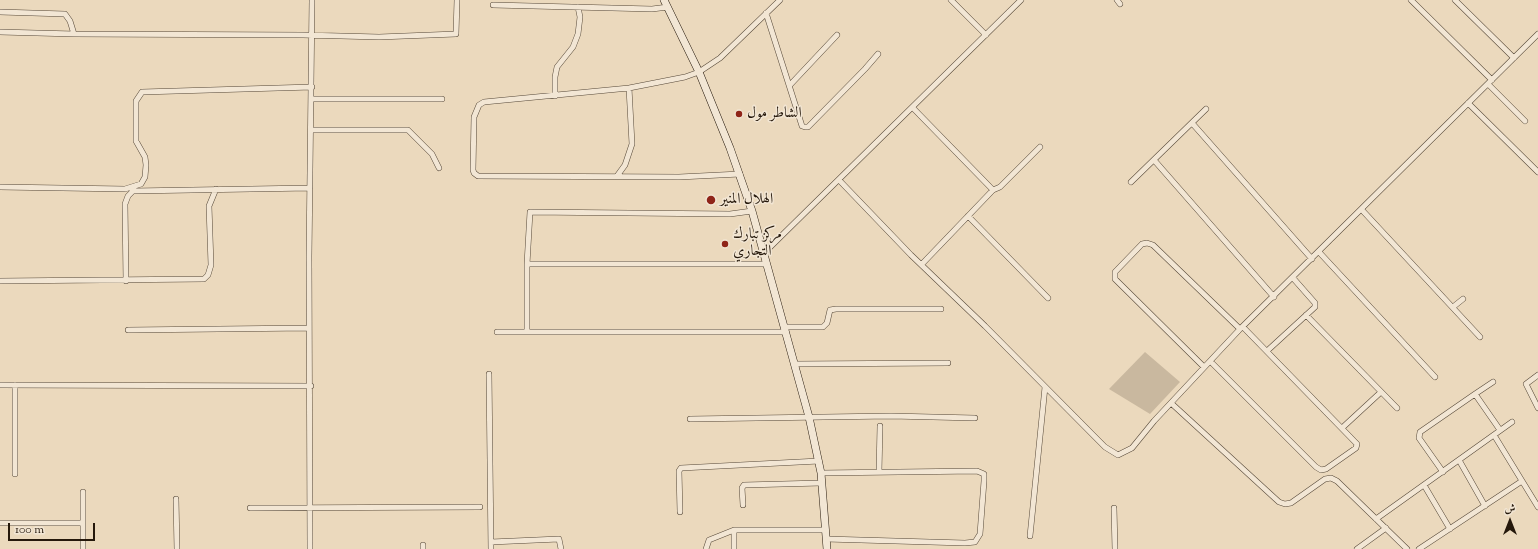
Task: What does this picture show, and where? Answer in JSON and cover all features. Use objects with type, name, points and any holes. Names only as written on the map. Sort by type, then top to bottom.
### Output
[{"type":"main road","points":[[664,0],[699,72],[740,174],[752,211],[810,417],[822,483],[827,549]]},
{"type":"street","points":[[310,549],[311,386],[309,328],[312,0]]},
{"type":"street","points":[[0,32],[379,37],[453,34],[456,33],[457,28],[457,0]]},
{"type":"street","points":[[740,174],[679,177],[484,177],[474,173],[474,122],[476,112],[481,104],[629,88],[661,83],[699,72],[720,58],[780,0]]},
{"type":"street","points":[[951,0],[986,35]]},
{"type":"street","points":[[764,253],[1021,0]]},
{"type":"street","points":[[1411,0],[1490,82],[1525,121]]},
{"type":"street","points":[[1455,0],[1514,58]]},
{"type":"street","points":[[493,5],[668,7]]},
{"type":"street","points":[[556,96],[555,78],[558,63],[573,47],[577,38],[580,24],[578,7]]},
{"type":"street","points":[[0,12],[65,14],[70,21],[74,34]]},
{"type":"street","points":[[766,13],[802,126],[808,127],[878,54]]},
{"type":"street","points":[[839,180],[1105,447],[1118,455],[1132,448],[1204,366],[1241,328],[1294,278],[1538,34]]},
{"type":"street","points":[[790,85],[837,35]]},
{"type":"street","points":[[0,187],[125,189],[141,184],[145,177],[146,165],[145,157],[136,141],[136,101],[142,92],[312,87]]},
{"type":"street","points":[[617,176],[625,165],[632,144],[629,88]]},
{"type":"street","points":[[312,99],[442,99]]},
{"type":"street","points":[[1468,103],[1538,172]]},
{"type":"street","points":[[913,108],[993,190]]},
{"type":"street","points":[[1131,182],[1206,109]]},
{"type":"street","points":[[1192,123],[1312,259]]},
{"type":"street","points":[[311,130],[408,130],[432,154],[439,168]]},
{"type":"street","points":[[922,264],[993,190],[1000,187],[1040,147]]},
{"type":"street","points":[[1154,160],[1274,297]]},
{"type":"street","points":[[126,281],[126,199],[130,193],[137,190],[310,188]]},
{"type":"street","points":[[0,281],[202,280],[206,278],[211,265],[209,206],[216,190]]},
{"type":"street","points":[[1362,210],[1480,337]]},
{"type":"street","points":[[527,331],[527,264],[530,212],[730,214],[752,211]]},
{"type":"street","points":[[968,216],[1048,298]]},
{"type":"street","points":[[1204,366],[1115,279],[1115,272],[1142,244],[1147,243],[1153,245],[1267,352],[1342,428],[1357,444],[1357,446],[1326,469],[1319,469],[1210,361]]},
{"type":"street","points":[[1319,252],[1435,377]]},
{"type":"street","points":[[527,264],[767,264]]},
{"type":"street","points":[[1267,352],[1315,307],[1315,304],[1294,278]]},
{"type":"street","points":[[1453,308],[1463,299]]},
{"type":"street","points":[[497,332],[785,330],[823,327],[827,323],[830,310],[836,308],[941,309]]},
{"type":"street","points":[[1306,316],[1397,408]]},
{"type":"street","points":[[128,330],[309,328]]},
{"type":"street","points":[[795,364],[948,363]]},
{"type":"street","points":[[489,374],[491,549]]},
{"type":"street","points":[[1538,375],[1526,384],[1538,408]]},
{"type":"street","points":[[1442,472],[1419,438],[1419,434],[1493,382]]},
{"type":"street","points":[[0,385],[311,386]]},
{"type":"street","points":[[14,385],[15,474]]},
{"type":"street","points":[[1030,536],[1045,387]]},
{"type":"street","points":[[1342,428],[1381,392]]},
{"type":"street","points":[[1475,394],[1500,430]]},
{"type":"street","points":[[1171,403],[1279,502],[1285,504],[1291,503],[1325,479],[1331,478],[1337,481],[1407,549]]},
{"type":"street","points":[[690,419],[891,416],[975,418]]},
{"type":"street","points":[[1376,519],[1512,422]]},
{"type":"street","points":[[878,472],[880,426]]},
{"type":"street","points":[[1494,435],[1538,507]]},
{"type":"street","points":[[1459,460],[1485,506]]},
{"type":"street","points":[[680,512],[679,471],[681,468],[819,462]]},
{"type":"street","points":[[820,473],[977,470],[984,474],[980,534],[975,542],[965,543],[826,539]]},
{"type":"street","points":[[1419,549],[1522,481]]},
{"type":"street","points":[[743,505],[742,488],[744,485],[822,483]]},
{"type":"street","points":[[1424,485],[1450,528]]},
{"type":"street","points":[[83,492],[83,549]]},
{"type":"street","points":[[176,499],[177,549]]},
{"type":"street","points":[[250,508],[480,507]]},
{"type":"street","points":[[1114,508],[1115,549]]},
{"type":"street","points":[[0,523],[83,523]]},
{"type":"street","points":[[1357,549],[1386,528]]},
{"type":"street","points":[[706,549],[709,540],[734,530],[826,530]]},
{"type":"street","points":[[734,530],[734,549]]},
{"type":"street","points":[[491,542],[559,540],[561,549]]},
{"type":"shaded area","points":[[1145,352],[1180,382],[1150,414],[1109,389]]},
{"type":"place","name":"الشاطر مول","points":[[739,114]]},
{"type":"place","name":"الهلال المنير","points":[[711,200]]},
{"type":"place","name":"مركز تبارك التجاري","points":[[725,244]]}]
